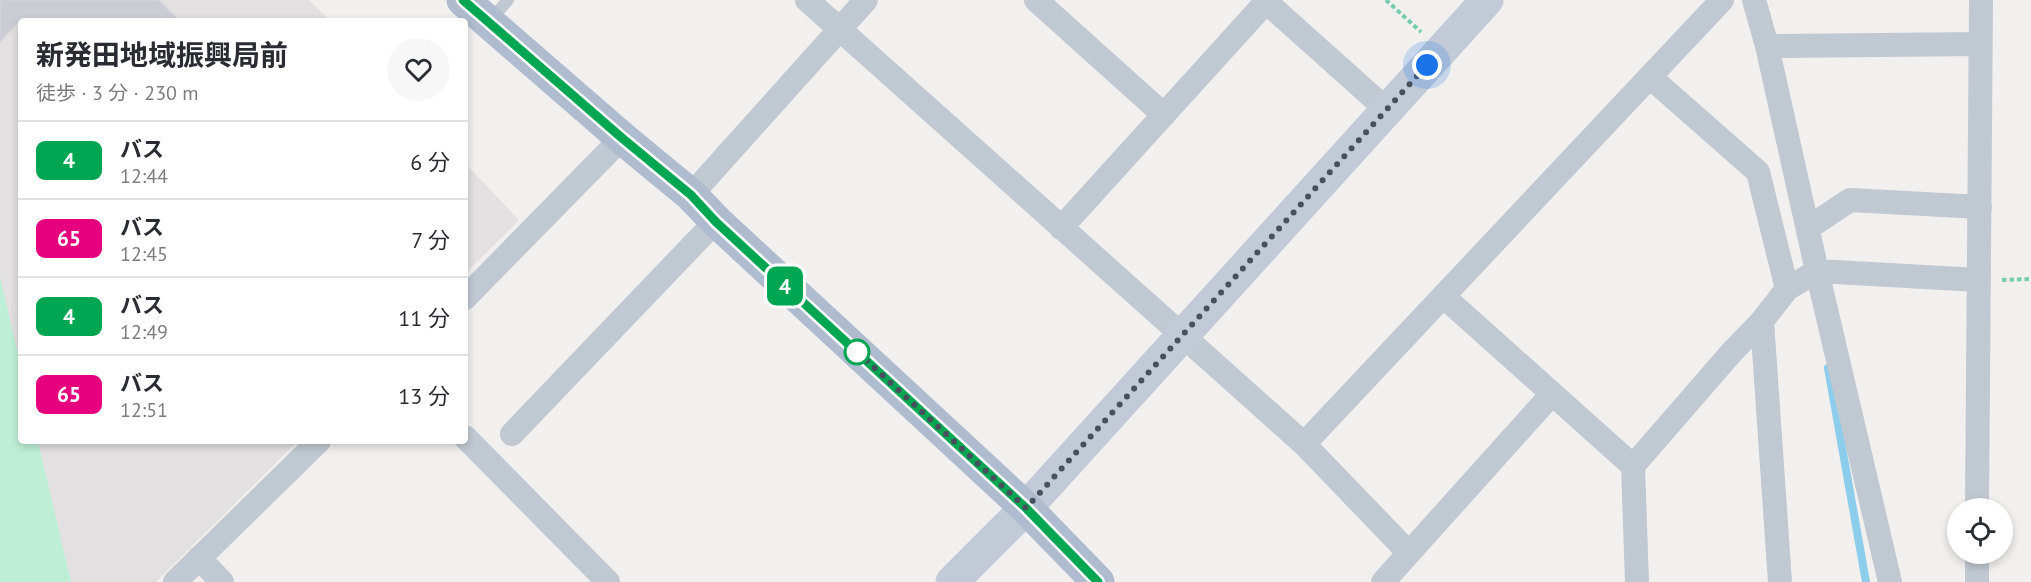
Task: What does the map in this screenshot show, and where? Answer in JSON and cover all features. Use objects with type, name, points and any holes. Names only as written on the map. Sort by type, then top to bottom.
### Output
[{"type":"main road","points":[[463,0],[499,11],[622,138],[691,195],[716,222],[1026,508],[1098,582]]},
{"type":"street","points":[[807,0],[1304,444],[1409,553]]},
{"type":"street","points":[[691,195],[866,0]]},
{"type":"street","points":[[1036,0],[1164,115]]},
{"type":"street","points":[[1304,444],[1722,0]]},
{"type":"street","points":[[1754,0],[1767,46],[1890,582]]},
{"type":"street","points":[[1977,498],[1981,0]]},
{"type":"street","points":[[1061,228],[1265,1],[1387,110]]},
{"type":"street","points":[[952,582],[1026,508],[1441,51],[1473,5]]},
{"type":"street","points":[[1767,46],[1980,44]]},
{"type":"street","points":[[1650,77],[1758,172],[1787,289]]},
{"type":"street","points":[[468,295],[622,138]]},
{"type":"street","points":[[1808,228],[1850,200],[1980,207]]},
{"type":"street","points":[[512,434],[716,222]]},
{"type":"street","points":[[1637,582],[1633,466],[1762,321],[1787,289],[1817,271],[1979,280]]},
{"type":"street","points":[[1443,296],[1633,466]]},
{"type":"street","points":[[1762,321],[1780,582]]},
{"type":"street","points":[[1383,582],[1552,394]]},
{"type":"street","points":[[468,440],[608,582]]},
{"type":"street","points":[[175,582],[316,444]]},
{"type":"street","points":[[199,558],[222,582]]},
{"type":"street","points":[[1977,564],[1977,582]]},
{"type":"path","points":[[1386,0],[1441,51]]},
{"type":"path","points":[[1979,280],[2031,279]]},
{"type":"shaded area","points":[[0,0],[309,0],[327,18],[18,18],[18,444],[295,444],[156,582],[0,582]]},
{"type":"shaded area","points":[[468,166],[519,220],[468,271]]},
{"type":"green space","points":[[0,277],[18,354],[18,444],[39,444],[71,582],[0,582]]},
{"type":"building","points":[[0,0],[159,0],[176,18],[18,18],[18,22],[0,42]]},
{"type":"waterway","points":[[1828,368],[1866,582]]},
{"type":"bus line","name":"4","points":[[463,0],[691,195],[716,222],[1026,508],[1098,582]]},
{"type":"route","points":[[857,352],[854,349],[1026,508],[1427,65]]}]
